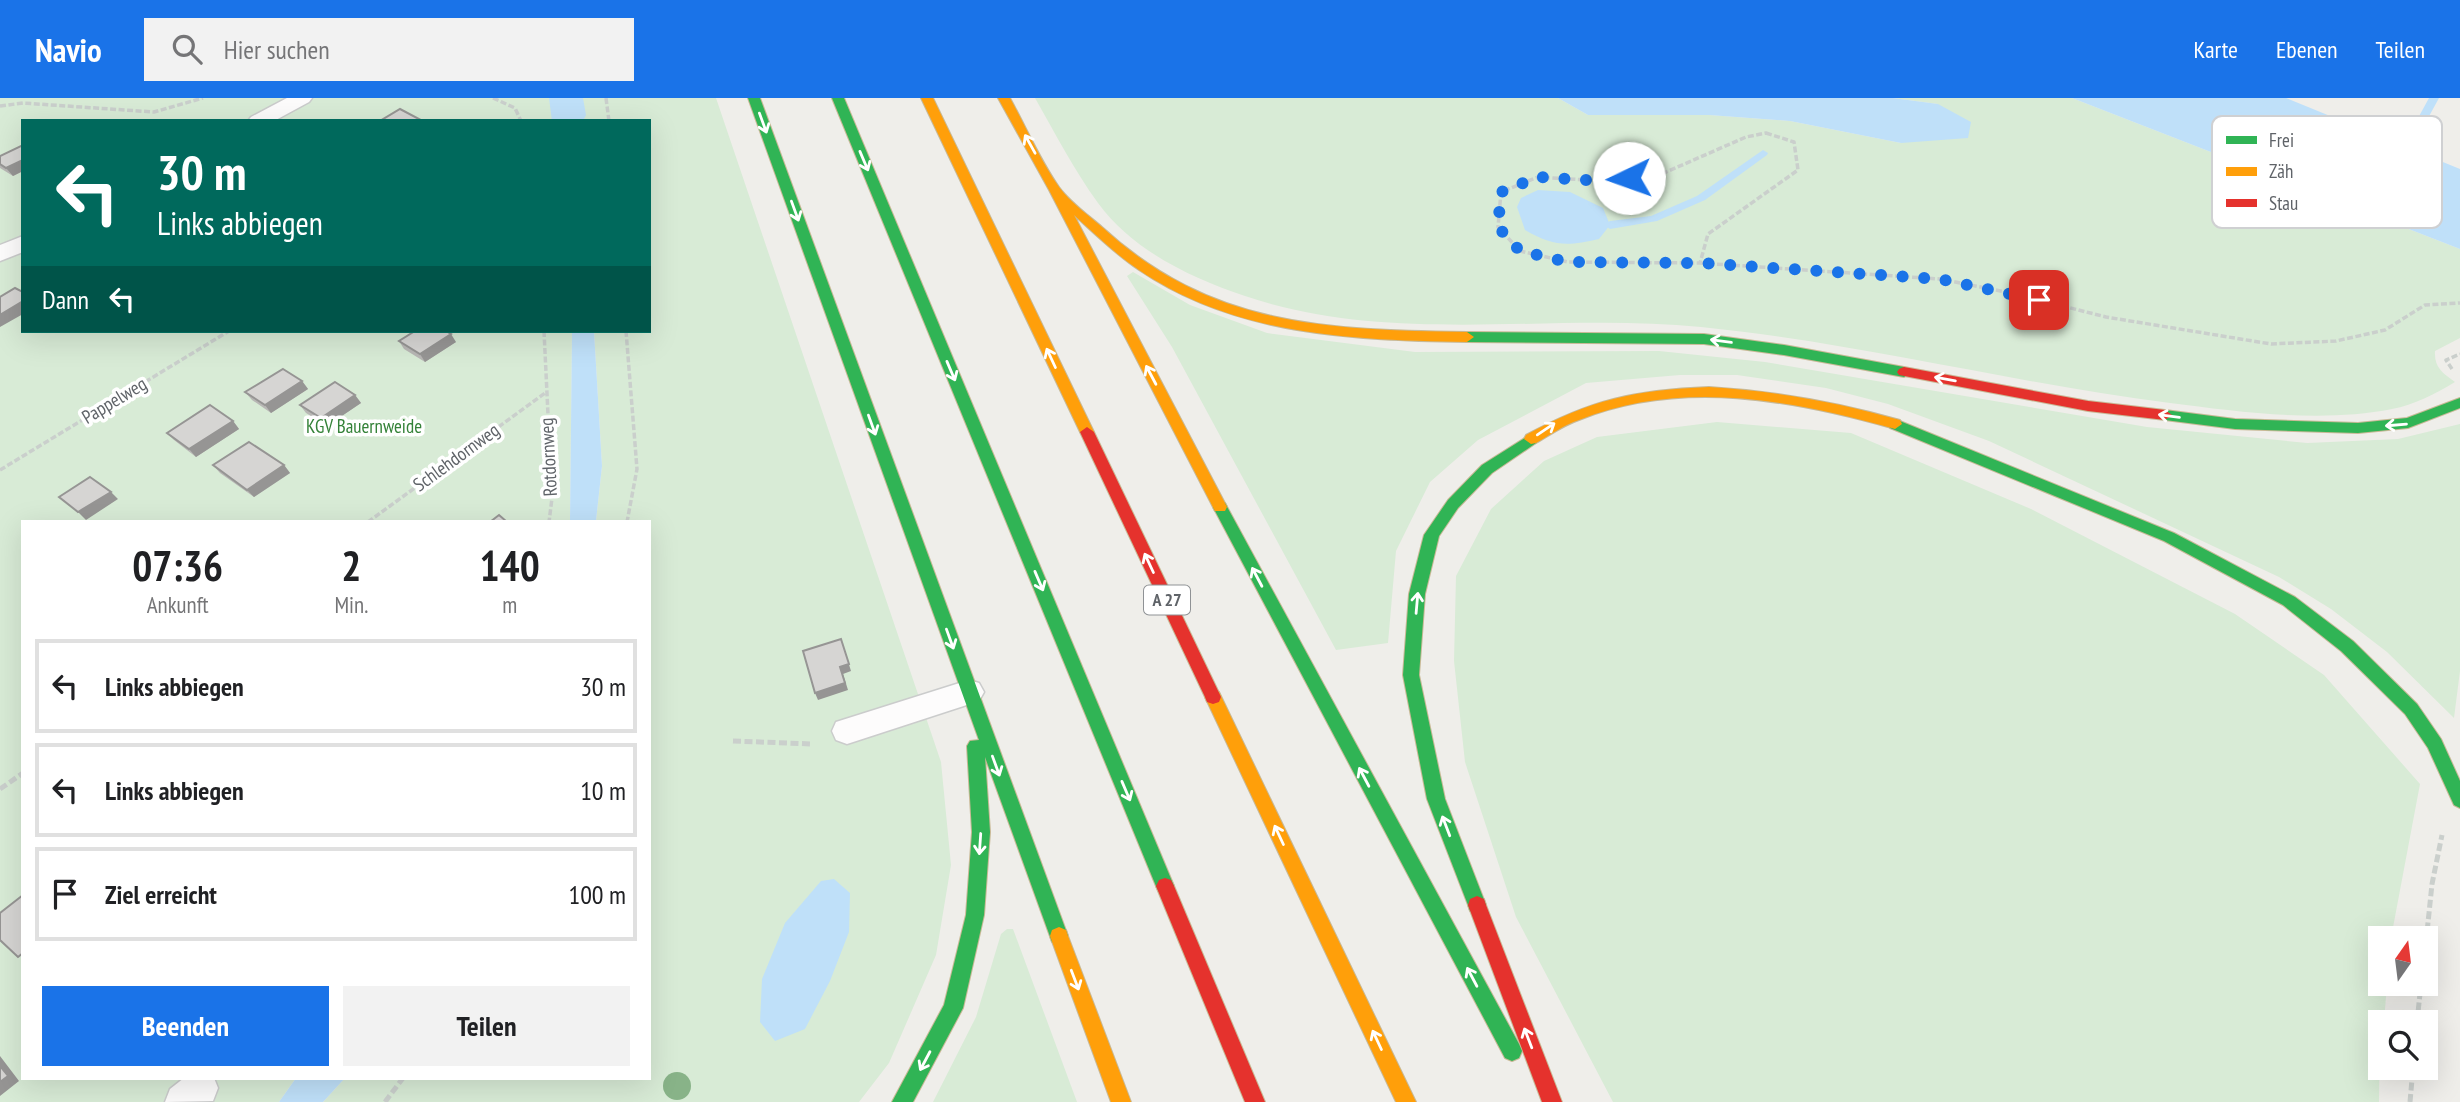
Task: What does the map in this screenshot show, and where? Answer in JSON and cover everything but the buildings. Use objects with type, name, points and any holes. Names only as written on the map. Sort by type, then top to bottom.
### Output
[{"type":"highway","points":[[754,98],[1121,1102]]},
{"type":"highway","points":[[838,98],[1255,1102]]},
{"type":"highway","name":"A 27","points":[[927,98],[1406,1102]]},
{"type":"highway","points":[[1004,98],[1055,190],[1295,650],[1539,1102]]},
{"type":"highway","points":[[1055,190],[1117,246],[1156,275],[1210,302],[1273,323],[1379,336],[1704,339],[1784,350],[2088,406],[2235,424],[2358,428],[2409,424],[2460,402]]},
{"type":"highway","points":[[1552,1102],[1436,799],[1411,676],[1417,594],[1432,535],[1452,504],[1478,478],[1556,422],[1607,403],[1684,391],[1781,397],[1862,413],[1918,431],[2169,537],[2289,601],[2347,646],[2411,709],[2435,744],[2457,793]]},
{"type":"highway","points":[[902,1102],[953,1008],[975,915],[981,832],[971,697]]},
{"type":"lane","points":[[262,119],[302,98]]},
{"type":"lane","points":[[0,254],[21,244]]},
{"type":"lane","points":[[847,731],[971,697]]},
{"type":"path","points":[[0,106],[23,103],[154,112],[203,98]]},
{"type":"path","points":[[493,98],[515,108],[520,119]]},
{"type":"path","points":[[607,98],[609,119]]},
{"type":"path","points":[[1700,263],[1708,234],[1798,170],[1794,142],[1766,133],[1746,136],[1657,176],[1602,181],[1538,177],[1501,192],[1498,227],[1520,251],[1568,262],[1700,263],[1940,279],[2016,294],[2106,317],[2271,344],[2336,341],[2385,330],[2425,305],[2460,303]]},
{"type":"path","name":"Pappelweg","points":[[0,470],[226,333]]},
{"type":"path","name":"Rotdornweg","points":[[544,333],[552,498],[549,520]]},
{"type":"path","points":[[626,333],[637,469],[627,520]]},
{"type":"path","points":[[2455,374],[2446,360],[2460,354]]},
{"type":"path","name":"Schlehdornweg","points":[[371,520],[545,393]]},
{"type":"path","points":[[733,741],[820,744],[847,731]]},
{"type":"path","points":[[0,789],[21,774]]},
{"type":"path","points":[[2428,926],[2432,884],[2457,793]]},
{"type":"path","points":[[385,1102],[402,1080]]},
{"type":"path","points":[[2410,1102],[2412,1080]]},
{"type":"green space","name":"KGV Bauernweide","points":[[0,98],[716,98],[941,762],[951,865],[936,955],[889,1063],[859,1102],[323,1102],[343,1080],[651,1080],[651,520],[596,520],[602,466],[594,333],[651,333],[651,119],[21,119],[21,333],[572,333],[570,520],[21,520],[21,1080],[295,1080],[279,1102],[0,1102]]},
{"type":"green space","points":[[1035,98],[1558,98],[1588,115],[1709,115],[1790,121],[1901,143],[1938,104],[1893,98],[2072,98],[2212,152],[2212,228],[2406,228],[2460,249],[2460,338],[2435,351],[2440,369],[2455,382],[2408,405],[2392,409],[2338,415],[2281,415],[2111,395],[1819,343],[1701,327],[1644,323],[1414,324],[1357,320],[1300,311],[1245,296],[1204,280],[1145,248],[1112,220],[1089,190]]},
{"type":"green space","points":[[1133,272],[1190,305],[1267,333],[1415,352],[1659,351],[1765,362],[2147,427],[2307,443],[2398,439],[2460,424],[2460,671],[2454,718],[2387,652],[2331,609],[2279,577],[1989,441],[1888,404],[1826,388],[1737,375],[1680,375],[1586,383],[1478,440],[1430,482],[1396,551],[1388,643],[1336,650],[1172,347],[1127,276]]},
{"type":"green space","points":[[1717,422],[1851,433],[2031,509],[2235,614],[2324,675],[2420,784],[2393,926],[2368,926],[2368,996],[2386,996],[2385,1010],[2368,1010],[2368,1080],[2379,1080],[2379,1102],[1613,1102],[1516,917],[1465,762],[1454,661],[1456,576],[1491,509],[1544,461],[1597,437]]},
{"type":"green space","points":[[1007,929],[1013,929],[1077,1102],[933,1102],[976,1017],[1001,934]]},
{"type":"water","points":[[549,98],[583,98],[586,115],[584,119],[552,119]]},
{"type":"water","points":[[1558,98],[1893,98],[1938,104],[1971,122],[1968,138],[1901,143],[1790,121],[1709,115],[1588,115]]},
{"type":"water","points":[[2072,98],[2286,98],[2330,116],[2212,116],[2212,152]]},
{"type":"water","points":[[2442,162],[2460,169],[2460,249],[2406,228],[2442,228]]},
{"type":"water","points":[[1538,190],[1570,192],[1603,208],[1610,225],[1599,239],[1578,243],[1561,244],[1535,236],[1525,230],[1517,207],[1521,198]]},
{"type":"water","points":[[572,333],[594,333],[602,466],[596,520],[570,520]]},
{"type":"water","points":[[834,879],[850,893],[849,932],[830,981],[805,1029],[775,1041],[760,1022],[762,979],[785,923],[821,881]]},
{"type":"water","points":[[295,1080],[343,1080],[323,1102],[279,1102]]},
{"type":"waterway","points":[[2424,116],[2434,98]]},
{"type":"waterway","points":[[1610,225],[1653,219],[1701,198],[1763,153]]},
{"type":"traffic: fast","points":[[754,98],[1059,936]]},
{"type":"traffic: fast","points":[[838,98],[1165,886]]},
{"type":"traffic: fast","points":[[1467,337],[1704,339],[1784,350],[1904,372]]},
{"type":"traffic: fast","points":[[2165,415],[2235,424],[2358,428],[2408,423],[2460,403]]},
{"type":"traffic: fast","points":[[1895,424],[2169,537],[2289,601],[2347,646],[2411,709],[2435,744],[2460,800]]},
{"type":"traffic: fast","points":[[1477,905],[1436,799],[1411,675],[1417,594],[1432,535],[1453,504],[1487,469],[1531,439]]},
{"type":"traffic: fast","points":[[1220,507],[1512,1051]]},
{"type":"traffic: fast","points":[[902,1102],[953,1008],[975,915],[981,832],[976,746]]},
{"type":"traffic: slow","points":[[927,98],[1087,432]]},
{"type":"traffic: slow","points":[[1004,98],[1055,190],[1220,507]]},
{"type":"traffic: slow","points":[[1055,190],[1104,236],[1143,267],[1184,290],[1231,310],[1262,320],[1323,330],[1467,337]]},
{"type":"traffic: slow","points":[[1531,439],[1571,417],[1615,402],[1661,394],[1709,392],[1758,394],[1805,401],[1895,424]]},
{"type":"traffic: slow","points":[[1213,697],[1406,1102]]},
{"type":"traffic: slow","points":[[1059,936],[1121,1102]]},
{"type":"traffic: jam","points":[[1904,372],[2088,406],[2165,415]]},
{"type":"traffic: jam","points":[[1087,432],[1213,697]]},
{"type":"traffic: jam","points":[[1165,886],[1255,1102]]},
{"type":"traffic: jam","points":[[1477,905],[1552,1102]]},
{"type":"route","points":[[1629,178],[1602,181],[1538,177],[1501,192],[1498,227],[1520,251],[1568,262],[1700,263],[1940,279],[2039,300]]}]
